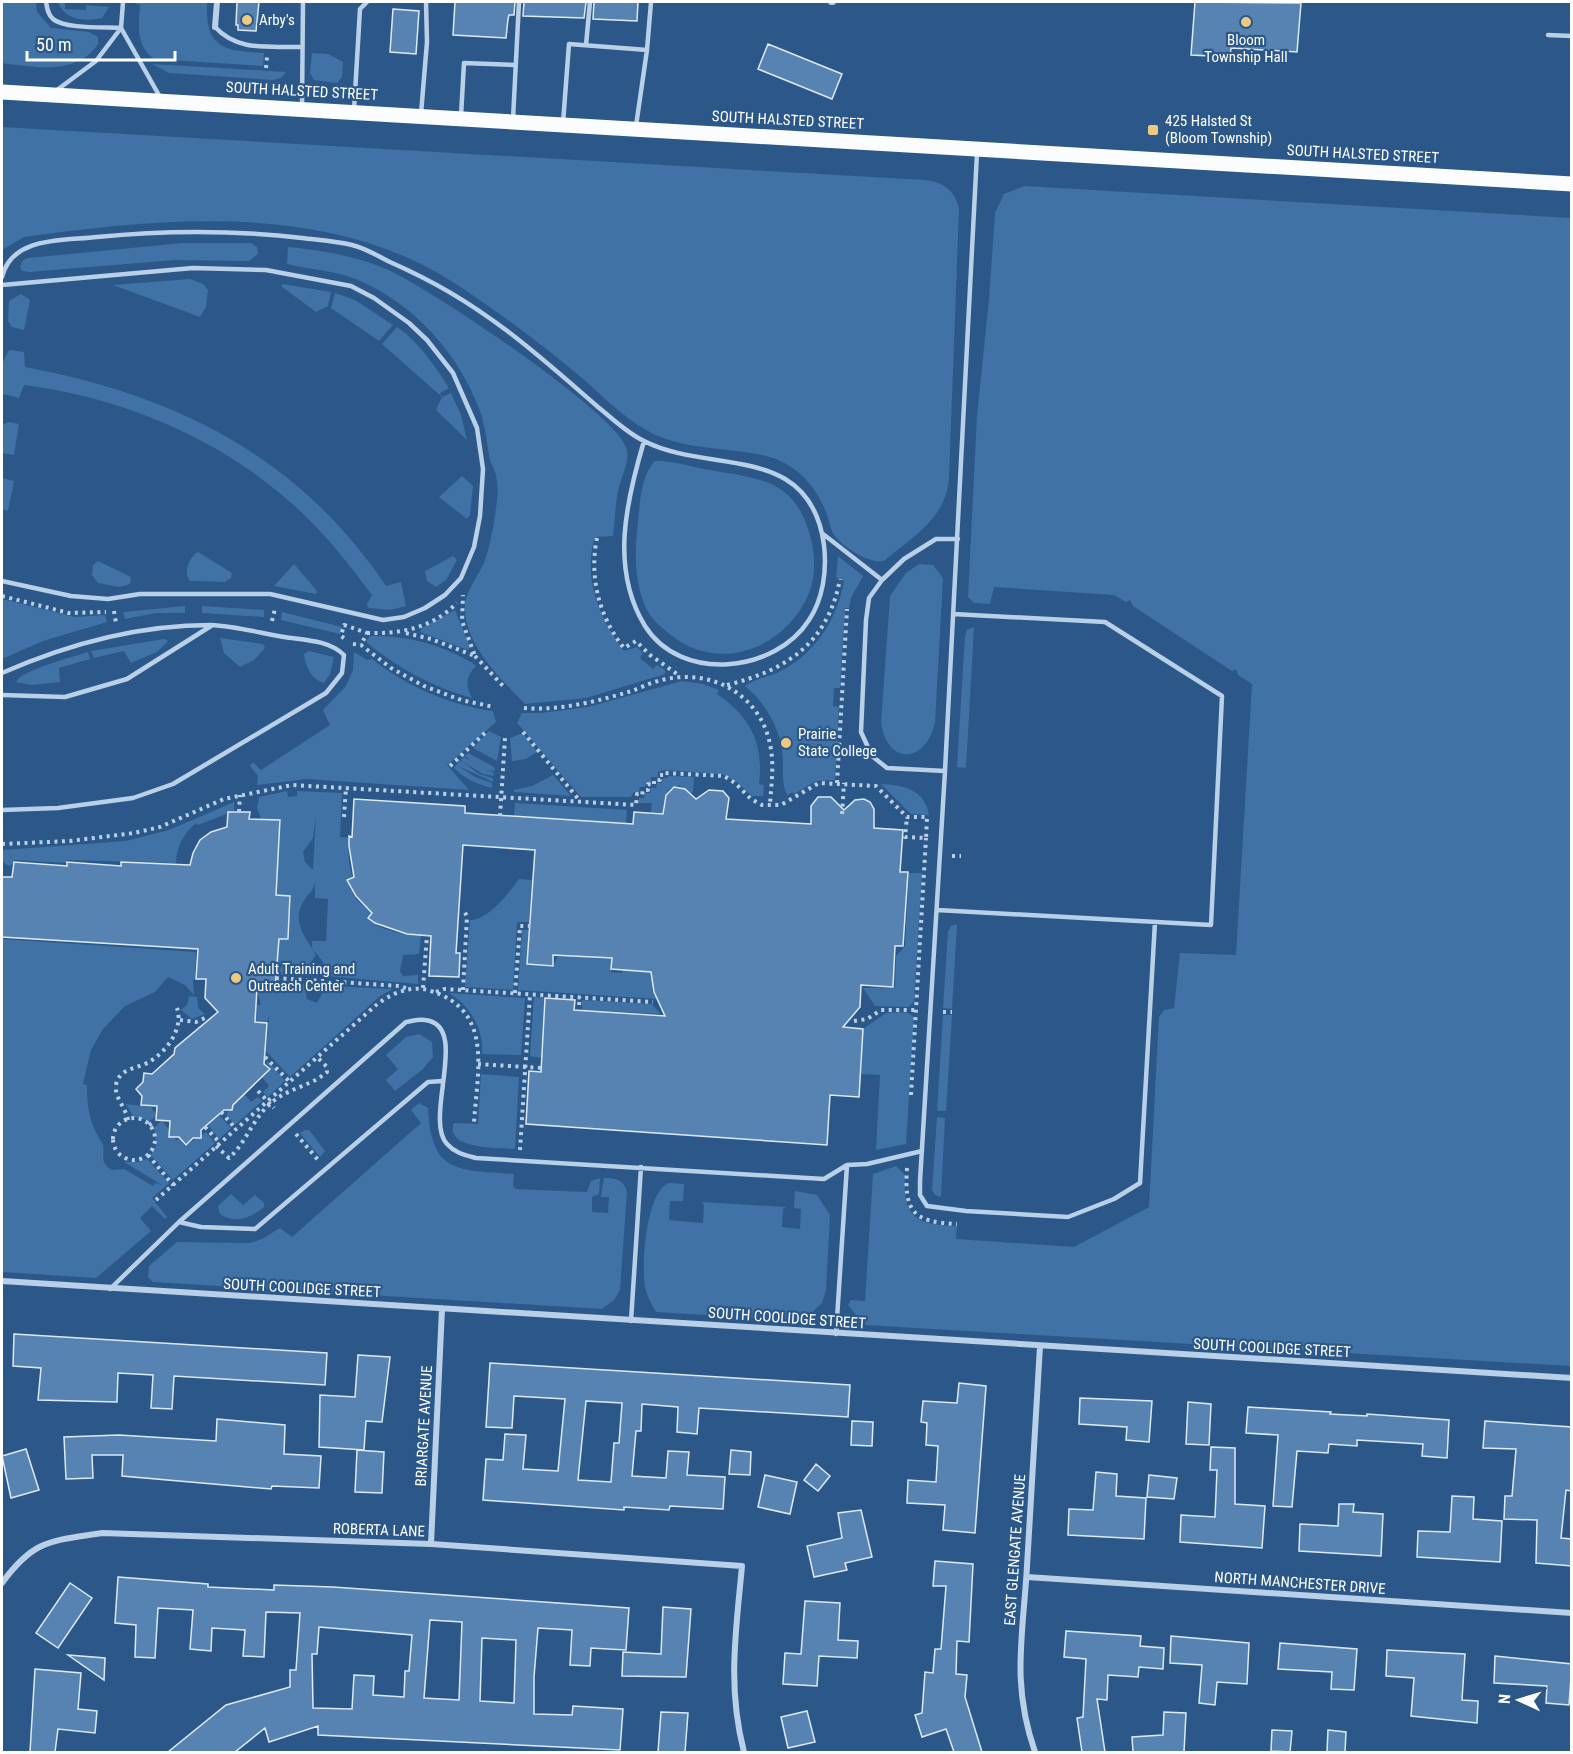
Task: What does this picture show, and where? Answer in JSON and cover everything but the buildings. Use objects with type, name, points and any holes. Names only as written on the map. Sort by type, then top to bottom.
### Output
[{"type":"main road","name":"SOUTH HALSTED STREET","points":[[2,92],[1572,184]]},
{"type":"street","points":[[215,27],[217,2]]},
{"type":"street","name":"SOUTH COOLIDGE STREET","points":[[2,1281],[1572,1378]]},
{"type":"street","name":"BRIARGATE AVENUE","points":[[431,1544],[442,1309]]},
{"type":"street","name":"EAST GLENGATE AVENUE","points":[[1035,1752],[1022,1704],[1019,1668],[1027,1577],[1040,1346]]},
{"type":"street","name":"ROBERTA LANE","points":[[2,1583],[20,1558],[48,1541],[102,1533],[431,1544],[742,1566],[732,1670],[738,1728],[744,1752]]},
{"type":"street","name":"NORTH MANCHESTER DRIVE","points":[[1027,1577],[1572,1613]]},
{"type":"lane","points":[[46,2],[48,14],[54,21],[63,24],[121,28]]},
{"type":"lane","points":[[51,94],[96,61],[121,28],[123,2]]},
{"type":"lane","points":[[302,109],[303,2]]},
{"type":"lane","points":[[354,112],[360,9],[367,2]]},
{"type":"lane","points":[[421,116],[426,2]]},
{"type":"lane","points":[[513,122],[519,2]]},
{"type":"lane","points":[[586,45],[590,2]]},
{"type":"lane","points":[[635,129],[647,50],[651,2]]},
{"type":"lane","points":[[215,27],[227,40],[238,45],[301,47]]},
{"type":"lane","points":[[121,28],[162,101]]},
{"type":"lane","points":[[1548,35],[1572,36]]},
{"type":"lane","points":[[563,125],[569,44],[647,50]]},
{"type":"lane","points":[[460,119],[464,63],[516,65]]},
{"type":"lane","points":[[977,149],[958,539],[922,1151],[920,1195],[927,1206],[941,1209],[1068,1217],[1114,1199],[1140,1183],[1155,922]]},
{"type":"lane","points":[[2,277],[4,266],[16,251],[38,244],[128,234],[230,231],[354,245],[444,286],[507,331],[621,426],[644,441],[669,450],[741,462],[781,476],[804,496],[822,533],[825,570],[822,591],[815,611],[792,640],[776,651],[754,661],[732,665],[700,662],[682,656],[650,633],[634,607],[624,572],[625,529],[631,487],[644,441]]},
{"type":"lane","points":[[2,285],[193,268],[266,270],[351,286],[374,298],[409,323],[427,340],[453,373],[477,428],[483,469],[480,516],[474,547],[462,578],[445,595],[426,608],[404,617],[382,620],[270,594],[140,594],[108,599],[70,596],[2,581]]},
{"type":"lane","points":[[822,533],[882,580]]},
{"type":"lane","points":[[945,771],[887,768],[872,756],[861,732],[866,620],[870,598],[882,580],[921,547],[936,539],[958,539]]},
{"type":"lane","points":[[937,910],[1211,925],[1222,696],[1105,622],[953,614]]},
{"type":"lane","points":[[2,695],[65,697],[127,679],[212,625]]},
{"type":"lane","points":[[2,673],[50,652],[98,639],[139,630],[212,625],[336,647],[344,655],[342,673],[326,693],[173,784],[134,798],[58,808],[2,810]]},
{"type":"lane","points":[[110,1289],[179,1222],[406,1022],[425,1020],[436,1024],[444,1035],[447,1052],[440,1126],[445,1142],[458,1153],[476,1158],[824,1179],[847,1165],[867,1164],[922,1151]]},
{"type":"lane","points":[[179,1222],[209,1227],[255,1228],[428,1082],[443,1081]]},
{"type":"lane","points":[[837,1334],[847,1165]]},
{"type":"lane","points":[[631,1321],[641,1167]]},
{"type":"path","points":[[597,538],[594,570],[597,595],[617,640],[624,648],[636,641],[650,655],[681,677]]},
{"type":"path","points":[[463,595],[462,621],[475,656],[503,686]]},
{"type":"path","points":[[2,596],[78,614],[126,609]]},
{"type":"path","points":[[265,607],[284,610]]},
{"type":"path","points":[[272,621],[275,609]]},
{"type":"path","points":[[837,783],[847,609]]},
{"type":"path","points":[[114,611],[116,623]]},
{"type":"path","points":[[337,622],[367,633],[361,645]]},
{"type":"path","points":[[344,625],[341,636],[354,646],[361,645],[391,668],[424,686],[461,700],[494,707]]},
{"type":"path","points":[[401,633],[431,639],[475,656]]},
{"type":"path","points":[[524,708],[587,702],[661,680],[681,677],[726,685],[750,705],[766,730],[771,749],[770,805]]},
{"type":"path","points":[[450,766],[488,730]]},
{"type":"path","points":[[524,732],[580,801]]},
{"type":"path","points":[[500,816],[505,738]]},
{"type":"path","points":[[2,844],[70,841],[134,833],[160,827],[205,806],[240,795],[292,785],[636,805],[637,794],[642,795],[642,790],[648,790],[648,784],[654,785],[654,780],[660,780],[660,775],[665,775],[665,772],[724,776],[757,804],[770,805],[781,805],[812,785],[844,783],[876,786],[907,817],[927,817],[911,1099]]},
{"type":"path","points":[[842,814],[844,783]]},
{"type":"path","points":[[344,817],[346,787]]},
{"type":"path","points":[[239,812],[240,795]]},
{"type":"path","points":[[907,817],[905,837],[926,838]]},
{"type":"path","points":[[951,856],[961,856]]},
{"type":"path","points":[[463,990],[467,916],[464,912]]},
{"type":"path","points":[[515,993],[520,926],[530,926]]},
{"type":"path","points":[[423,988],[427,935]]},
{"type":"path","points":[[276,978],[400,986],[408,990]]},
{"type":"path","points":[[435,992],[444,989],[653,1002]]},
{"type":"path","points":[[519,1160],[530,994]]},
{"type":"path","points":[[579,1005],[580,997]]},
{"type":"path","points":[[128,1120],[116,1092],[117,1082],[124,1072],[151,1060],[164,1050],[180,1020],[177,1008]]},
{"type":"path","points":[[854,1021],[867,1019],[880,1010],[916,1010]]},
{"type":"path","points":[[943,1012],[952,1012]]},
{"type":"path","points":[[180,1020],[201,1022],[205,1018]]},
{"type":"path","points":[[164,1050],[170,1054]]},
{"type":"path","points":[[265,1057],[290,1082]]},
{"type":"path","points":[[205,1127],[229,1158],[242,1146],[248,1132],[270,1104],[285,1093],[316,1082],[327,1072],[327,1067],[317,1057]]},
{"type":"path","points":[[151,1060],[154,1069]]},
{"type":"path","points":[[478,1064],[541,1068]]},
{"type":"path","points":[[258,1091],[274,1108]]},
{"type":"path","points":[[221,1112],[236,1129]]},
{"type":"path","points":[[128,1120],[142,1120],[149,1125],[155,1139],[148,1155],[135,1160],[128,1159],[117,1151],[114,1138],[115,1131],[128,1120]]},
{"type":"path","points":[[149,1125],[155,1121]]},
{"type":"path","points":[[296,1134],[317,1159]]},
{"type":"path","points":[[148,1155],[173,1185]]},
{"type":"shaded area","points":[[2,2],[36,2],[37,12],[51,28],[89,32],[98,37],[98,44],[89,54],[67,65],[40,67],[2,63]]},
{"type":"shaded area","points":[[58,2],[65,2],[65,9],[86,10],[86,5],[109,7],[102,18],[89,20],[70,16],[65,13]]},
{"type":"shaded area","points":[[137,2],[207,2],[209,29],[213,38],[227,48],[264,53],[263,66],[154,59],[148,54],[141,41],[140,5],[136,4]]},
{"type":"shaded area","points":[[312,53],[328,54],[343,62],[342,77],[337,83],[314,80],[310,73]]},
{"type":"shaded area","points":[[152,64],[286,72],[281,78],[273,80],[169,73]]},
{"type":"shaded area","points":[[2,127],[925,180],[943,185],[955,197],[959,209],[949,478],[942,505],[926,526],[884,561],[864,557],[850,549],[834,535],[817,494],[799,472],[773,458],[693,446],[662,438],[648,431],[620,412],[576,373],[506,318],[462,288],[413,260],[360,241],[306,228],[250,222],[193,221],[136,224],[24,237],[2,250]]},
{"type":"shaded area","points":[[1024,186],[1571,218],[1571,1366],[864,1325],[848,1305],[851,1300],[865,1301],[873,1174],[896,1166],[905,1175],[906,1201],[910,1210],[922,1221],[957,1226],[956,1239],[1074,1247],[1149,1207],[1159,1017],[1164,1010],[1174,1008],[1180,953],[1236,955],[1252,684],[1238,675],[1236,669],[1232,671],[1133,606],[1130,600],[1126,602],[1114,595],[994,587],[990,604],[974,603],[968,597],[977,416],[995,213],[1004,194]]},
{"type":"shaded area","points":[[183,243],[251,243],[257,247],[258,254],[249,261],[175,260],[29,272],[22,271],[20,267],[23,260],[28,258]]},
{"type":"shaded area","points":[[288,247],[351,257],[375,264],[408,280],[477,323],[555,379],[589,406],[614,430],[626,447],[627,458],[616,502],[613,536],[595,537],[591,567],[592,582],[601,612],[624,651],[637,647],[643,653],[640,658],[653,669],[657,665],[665,670],[665,674],[586,698],[525,704],[496,673],[478,649],[467,623],[465,610],[465,603],[472,584],[485,560],[497,494],[496,475],[490,460],[482,419],[472,393],[448,352],[417,318],[379,290],[358,280],[332,272],[287,264]]},
{"type":"shaded area","points":[[190,279],[203,284],[208,290],[206,307],[200,317],[113,285]]},
{"type":"shaded area","points":[[283,284],[331,292],[328,306],[316,312],[281,286]]},
{"type":"shaded area","points":[[335,293],[355,300],[393,325],[379,341],[331,308]]},
{"type":"shaded area","points":[[21,294],[30,300],[24,330],[12,327],[8,321],[9,301]]},
{"type":"shaded area","points":[[397,327],[419,347],[449,388],[440,393],[442,397],[382,344]]},
{"type":"shaded area","points":[[9,350],[24,352],[25,367],[80,379],[132,395],[182,414],[229,438],[273,467],[314,501],[352,540],[386,586],[401,582],[406,606],[390,610],[368,608],[367,604],[372,595],[311,522],[272,487],[241,464],[207,444],[137,412],[99,400],[24,385],[19,398],[3,394],[3,362]]},
{"type":"shaded area","points":[[451,393],[461,415],[467,440],[436,410],[442,397]]},
{"type":"shaded area","points":[[9,422],[19,424],[14,455],[2,453],[2,425]]},
{"type":"shaded area","points":[[655,461],[673,462],[758,479],[785,492],[795,503],[811,539],[814,559],[813,580],[799,612],[785,628],[769,640],[751,649],[731,653],[711,653],[691,647],[672,636],[649,614],[639,588],[636,543],[642,489],[650,467]]},
{"type":"shaded area","points":[[462,476],[473,486],[470,515],[467,519],[439,497]]},
{"type":"shaded area","points":[[2,478],[14,481],[8,511],[2,509]]},
{"type":"shaded area","points":[[198,552],[232,573],[231,578],[225,582],[190,581],[187,574],[188,565]]},
{"type":"shaded area","points":[[453,556],[457,560],[446,580],[436,587],[427,581],[425,571]]},
{"type":"shaded area","points":[[838,556],[863,576],[851,598],[849,608],[845,608],[840,688],[834,688],[833,706],[839,707],[835,780],[816,781],[794,794],[793,792],[787,795],[777,730],[767,710],[745,686],[792,665],[814,646],[830,622],[841,595],[844,581],[836,577]]},
{"type":"shaded area","points":[[98,561],[131,577],[130,584],[120,587],[98,583],[92,575],[93,565]]},
{"type":"shaded area","points":[[294,564],[317,591],[316,594],[274,586]]},
{"type":"shaded area","points":[[919,564],[933,565],[943,578],[935,722],[931,736],[924,746],[916,752],[907,754],[899,753],[891,747],[885,737],[881,722],[890,596],[906,573]]},
{"type":"shaded area","points":[[2,599],[75,617],[105,615],[107,622],[43,641],[2,659]]},
{"type":"shaded area","points":[[185,606],[185,613],[156,613],[125,619],[123,612]]},
{"type":"shaded area","points":[[202,606],[264,610],[264,617],[202,613]]},
{"type":"shaded area","points":[[455,610],[470,647],[468,650],[420,632],[422,628]]},
{"type":"shaded area","points":[[282,612],[342,627],[340,634],[281,620]]},
{"type":"shaded area","points":[[974,627],[966,768],[957,767],[965,636],[967,630]]},
{"type":"shaded area","points":[[370,636],[397,637],[422,642],[447,650],[471,662],[476,666],[468,681],[468,689],[472,698],[429,682],[403,668],[366,642]]},
{"type":"shaded area","points":[[220,638],[263,644],[265,648],[254,660],[240,667],[224,653]]},
{"type":"shaded area","points":[[164,639],[168,641],[157,652],[131,663],[124,651],[94,658],[91,651]]},
{"type":"shaded area","points":[[309,651],[334,657],[330,674],[324,683],[316,679],[308,668],[304,654]]},
{"type":"shaded area","points":[[88,652],[90,659],[59,668],[60,682],[31,685],[16,682],[27,673]]},
{"type":"shaded area","points":[[354,652],[367,660],[372,659],[399,678],[429,693],[460,704],[493,711],[496,722],[447,765],[469,790],[307,779],[257,785],[258,776],[250,766],[253,762],[261,770],[330,725],[323,710],[346,686],[353,670]]},
{"type":"shaded area","points":[[682,681],[703,684],[719,690],[717,694],[746,722],[757,744],[759,784],[764,785],[763,796],[752,796],[737,782],[722,774],[664,770],[658,772],[658,777],[651,777],[651,782],[646,782],[645,787],[640,787],[639,792],[634,792],[631,797],[581,797],[517,723],[522,713],[588,707]]},
{"type":"shaded area","points":[[489,731],[501,737],[497,761],[473,748]]},
{"type":"shaded area","points":[[523,733],[537,752],[526,759],[512,761],[510,738]]},
{"type":"shaded area","points":[[468,753],[494,767],[495,771],[486,770],[493,772],[494,776],[483,774],[463,762],[461,759],[464,757],[472,762],[465,756]]},
{"type":"shaded area","points":[[460,760],[479,774],[493,778],[493,782],[458,766],[475,777],[492,783],[492,788],[472,781],[458,772],[454,768]]},
{"type":"shaded area","points":[[553,775],[571,796],[514,792],[514,790],[532,786]]},
{"type":"shaded area","points":[[668,776],[694,777],[693,792],[690,793],[680,786],[671,788],[666,794],[663,813],[651,812],[652,803],[639,803],[639,798],[644,798],[645,793],[650,793],[651,788],[656,788],[657,783],[662,783],[663,778],[668,778]]},
{"type":"shaded area","points":[[881,784],[912,790],[923,799],[929,815],[911,814]]},
{"type":"shaded area","points":[[287,791],[288,797],[297,796],[297,791],[342,793],[340,837],[348,838],[352,876],[346,880],[356,899],[371,912],[367,919],[392,931],[421,936],[419,954],[403,955],[400,971],[403,976],[418,975],[418,984],[327,976],[323,962],[312,948],[312,941],[326,941],[328,899],[315,898],[315,882],[303,902],[299,924],[305,937],[316,955],[306,969],[295,968],[294,976],[276,974],[277,967],[272,966],[274,939],[289,940],[291,896],[276,895],[281,820],[261,819],[257,808],[259,797]],"holes":[[[316,815],[313,869],[305,862],[303,852],[313,838]]]},
{"type":"shaded area","points":[[234,802],[234,811],[198,825],[196,823],[191,827],[184,836],[176,863],[67,860],[67,863],[14,860],[9,866],[3,862],[3,850],[126,841],[169,830]]},
{"type":"shaded area","points":[[515,803],[627,810],[626,823],[514,816]]},
{"type":"shaded area","points":[[909,873],[922,873],[914,1002],[908,1007],[875,1006],[863,988],[895,987],[896,956],[905,946]]},
{"type":"shaded area","points":[[519,879],[532,880],[529,922],[517,922],[513,990],[465,987],[470,920],[484,916],[491,911]]},
{"type":"shaded area","points":[[957,924],[952,1009],[943,1008],[948,932],[951,926]]},
{"type":"shaded area","points":[[522,930],[529,930],[527,965],[553,967],[558,955],[611,959],[611,972],[622,973],[622,970],[660,973],[652,986],[657,999],[518,990]]},
{"type":"shaded area","points":[[2,939],[196,952],[194,995],[185,985],[168,977],[155,992],[125,1006],[103,1029],[91,1050],[83,1084],[87,1085],[90,1117],[103,1145],[105,1164],[112,1170],[124,1169],[153,1186],[155,1183],[162,1185],[124,1162],[139,1162],[147,1159],[169,1183],[152,1198],[167,1217],[165,1219],[152,1206],[140,1218],[151,1231],[96,1278],[2,1272]]},
{"type":"shaded area","points":[[277,982],[304,984],[307,999],[317,1003],[326,986],[393,989],[380,996],[290,1077],[266,1051],[269,1016],[267,1022],[256,1021],[257,1005],[261,1005],[258,993],[276,989]]},
{"type":"shaded area","points":[[449,993],[525,998],[521,1055],[482,1054],[481,1036],[474,1019],[457,998]]},
{"type":"shaded area","points":[[189,996],[197,997],[198,1008],[205,1014],[192,1019],[181,1010],[187,1005]]},
{"type":"shaded area","points":[[534,997],[544,998],[541,1058],[530,1056]]},
{"type":"shaded area","points":[[582,1000],[652,1004],[660,1014],[586,1010],[582,1009]]},
{"type":"shaded area","points":[[901,1012],[914,1017],[906,1144],[876,1150],[880,1075],[861,1074],[863,1029],[886,1013]]},
{"type":"shaded area","points":[[943,1015],[952,1015],[946,1111],[937,1111]]},
{"type":"shaded area","points":[[419,1034],[432,1042],[433,1057],[423,1069],[395,1091],[386,1080],[398,1069],[386,1055],[406,1037]]},
{"type":"shaded area","points":[[268,1061],[285,1081],[268,1097],[263,1092],[269,1086],[262,1077],[271,1069],[266,1063]]},
{"type":"shaded area","points":[[481,1074],[519,1077],[515,1149],[475,1146],[457,1138],[453,1132],[454,1123],[478,1124]]},
{"type":"shaded area","points":[[244,1094],[251,1102],[258,1097],[262,1101],[235,1125],[226,1114]]},
{"type":"shaded area","points":[[419,1103],[428,1108],[430,1130],[435,1146],[442,1157],[463,1169],[514,1174],[513,1186],[516,1189],[587,1192],[591,1181],[600,1178],[599,1194],[592,1197],[592,1212],[608,1213],[609,1197],[601,1197],[604,1178],[622,1182],[627,1192],[620,1290],[614,1300],[602,1309],[153,1282],[148,1277],[149,1266],[177,1242],[250,1243],[280,1228],[292,1237],[421,1123],[411,1110]]},
{"type":"shaded area","points":[[126,1104],[151,1107],[157,1116],[149,1121],[133,1116]]},
{"type":"shaded area","points":[[219,1115],[231,1128],[219,1139],[208,1125]]},
{"type":"shaded area","points":[[937,1117],[945,1118],[941,1197],[935,1195],[932,1190]]},
{"type":"shaded area","points":[[162,1120],[176,1140],[179,1138],[185,1146],[206,1132],[215,1143],[173,1180],[151,1155],[157,1144],[154,1128]]},
{"type":"shaded area","points":[[309,1130],[325,1151],[320,1157],[300,1133]]},
{"type":"shaded area","points":[[669,1183],[684,1184],[683,1201],[670,1201],[669,1220],[703,1223],[704,1205],[702,1202],[786,1207],[783,1209],[782,1227],[800,1229],[801,1209],[794,1208],[795,1191],[817,1195],[830,1215],[826,1290],[822,1303],[803,1321],[656,1312],[645,1287],[645,1247],[650,1214],[655,1200],[661,1189]]},
{"type":"shaded area","points":[[231,1194],[243,1205],[255,1195],[264,1203],[264,1207],[243,1218],[226,1217],[220,1214],[218,1206]]},
{"type":"place","name":"Arby's","points":[[247,20]]},
{"type":"place","name":"Bloom Township Hall","points":[[1246,22]]},
{"type":"place","name":"425 Halsted St (Bloom Township)","points":[[1153,130]]},
{"type":"place","name":"Prairie State College","points":[[786,743]]},
{"type":"place","name":"Adult Training and Outreach Center","points":[[236,978]]}]
